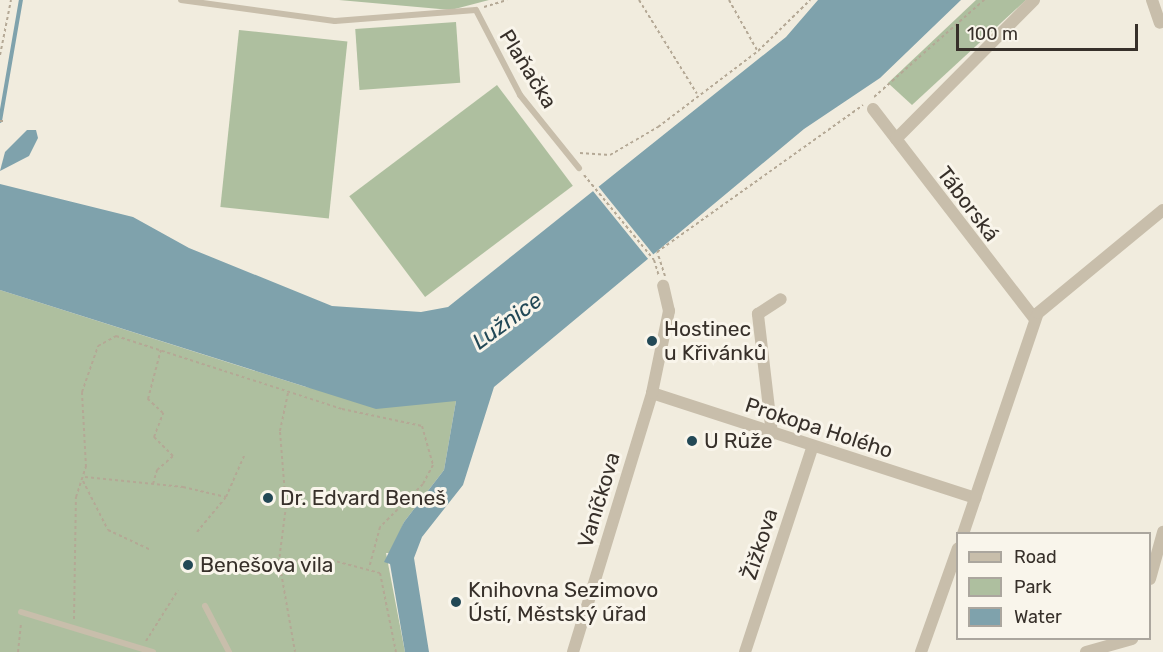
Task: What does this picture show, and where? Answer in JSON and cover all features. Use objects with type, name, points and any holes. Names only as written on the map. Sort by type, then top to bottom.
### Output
[{"type":"street","points":[[896,139],[1034,0]]},
{"type":"street","points":[[1152,0],[1160,23]]},
{"type":"street","name":"Táborská","points":[[869,107],[1035,319]]},
{"type":"street","points":[[964,532],[1035,319],[1044,304],[1163,210]]},
{"type":"street","name":"Vaníčkova","points":[[573,652],[652,393],[668,320],[664,291]]},
{"type":"street","points":[[772,434],[758,314],[781,299]]},
{"type":"street","name":"Prokopa Holého","points":[[652,393],[812,448],[975,498]]},
{"type":"street","name":"Žižkova","points":[[745,652],[812,448]]},
{"type":"street","points":[[1151,572],[1163,532]]},
{"type":"street","points":[[921,652],[956,551]]},
{"type":"street","points":[[1086,652],[1128,640]]},
{"type":"lane","points":[[181,0],[335,21],[476,10]]},
{"type":"lane","name":"Plaňačka","points":[[476,10],[520,95],[579,168]]},
{"type":"lane","points":[[205,606],[229,652]]},
{"type":"lane","points":[[21,612],[153,652]]},
{"type":"path","points":[[0,56],[11,0]]},
{"type":"path","name":"Plaňačka","points":[[476,10],[507,0]]},
{"type":"path","points":[[639,0],[697,94]]},
{"type":"path","points":[[729,0],[758,51]]},
{"type":"path","points":[[562,149],[610,154],[658,127],[697,94],[758,51],[810,0]]},
{"type":"path","points":[[664,291],[657,252],[869,107],[984,0]]},
{"type":"path","points":[[579,168],[654,260],[664,291]]},
{"type":"path","points":[[74,628],[75,506],[85,477],[82,392],[98,346],[116,336],[288,393],[373,418],[416,421],[428,435],[434,457],[429,475],[380,527],[369,568]]},
{"type":"path","points":[[153,484],[157,470],[172,456],[154,436],[163,413],[148,399],[161,350]]},
{"type":"path","points":[[288,393],[280,432],[286,507],[279,561],[295,652]]},
{"type":"path","points":[[197,532],[226,497],[244,456]]},
{"type":"path","points":[[85,477],[153,484],[226,497]]},
{"type":"path","points":[[83,481],[108,530],[151,550]]},
{"type":"path","points":[[279,561],[314,559],[369,568],[383,578],[396,652]]},
{"type":"path","points":[[142,649],[178,590]]},
{"type":"path","points":[[18,652],[21,612]]},
{"type":"green space","points":[[339,0],[489,0],[451,10]]},
{"type":"green space","points":[[976,0],[1026,0],[912,105],[888,83]]},
{"type":"green space","points":[[456,22],[460,83],[360,90],[355,29]]},
{"type":"green space","points":[[239,30],[347,41],[329,218],[220,207]]},
{"type":"green space","points":[[497,85],[573,186],[425,297],[349,196]]},
{"type":"green space","points":[[0,290],[306,387],[456,401],[444,470],[404,522],[392,553],[386,553],[405,652],[0,652]]},
{"type":"water","name":"Lužnice","points":[[818,0],[961,0],[880,78],[804,129],[494,387],[463,485],[422,537],[414,558],[429,652],[405,652],[390,564],[384,562],[404,522],[444,470],[456,401],[376,409],[0,290],[0,184],[133,217],[189,248],[332,306],[421,312],[448,307],[786,37]]},
{"type":"water","points":[[27,130],[36,130],[38,138],[29,156],[0,171],[5,152]]},
{"type":"pier","points":[[598,186],[655,256],[649,260],[593,190]]},
{"type":"waterway","points":[[0,121],[21,0]]},
{"type":"place","name":"Hostinec u Křivánků","points":[[652,341]]},
{"type":"place","name":"U Růže","points":[[692,441]]},
{"type":"place","name":"Dr. Edvard Beneš","points":[[268,498]]},
{"type":"place","name":"Benešova vila","points":[[188,565]]},
{"type":"place","name":"Knihovna Sezimovo Ústí, Městský úřad","points":[[456,602]]}]
